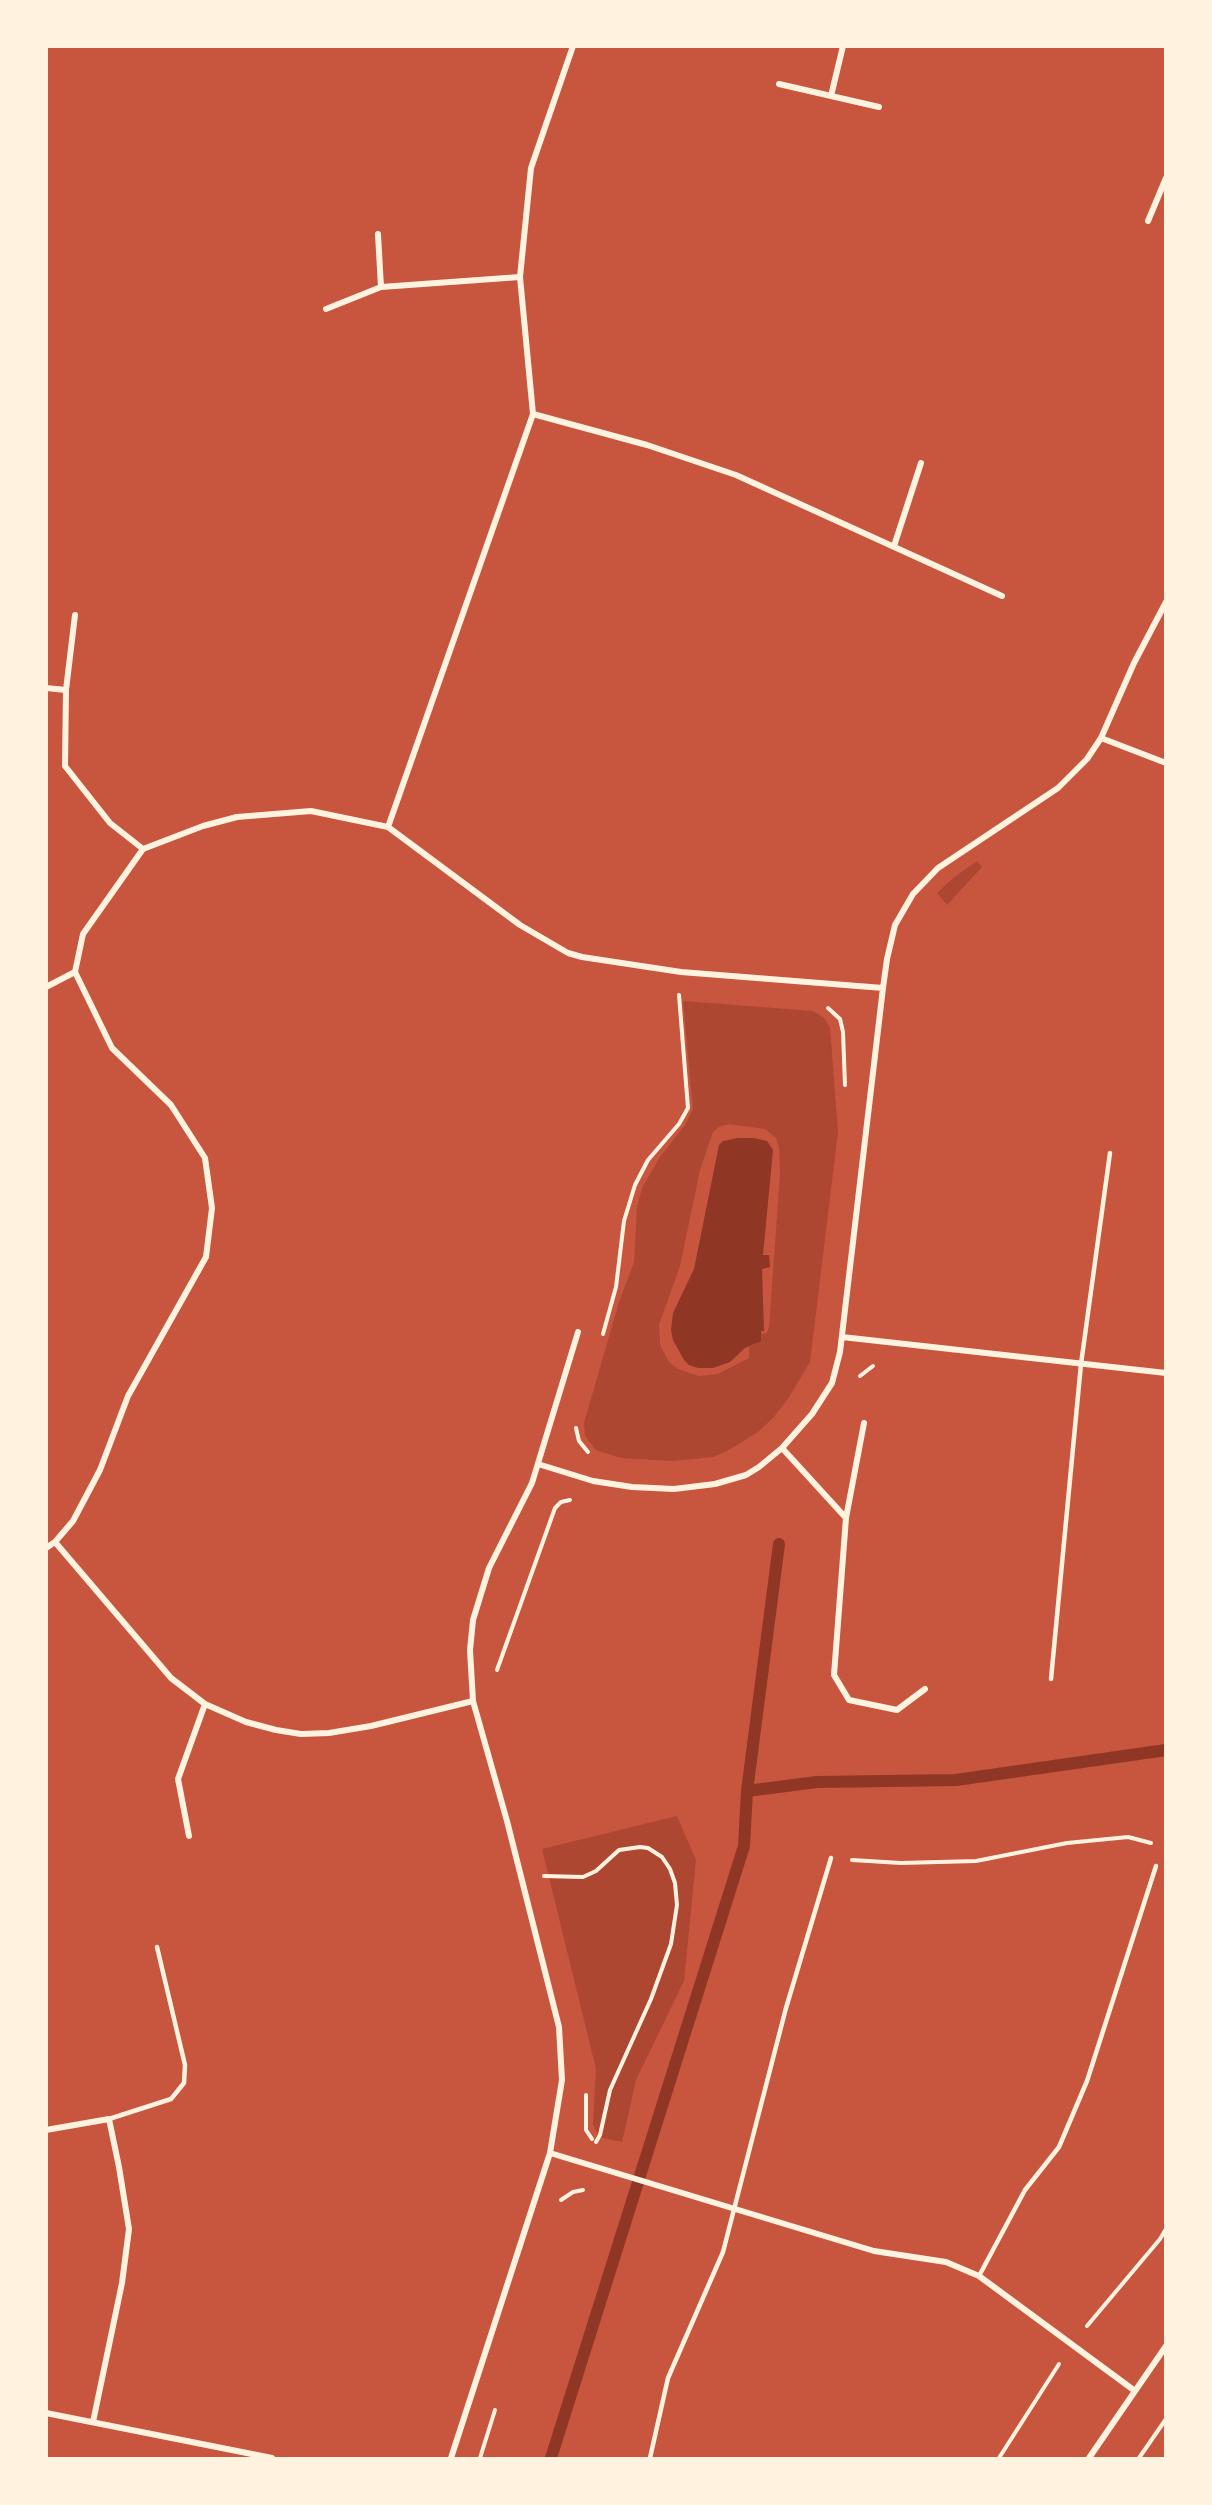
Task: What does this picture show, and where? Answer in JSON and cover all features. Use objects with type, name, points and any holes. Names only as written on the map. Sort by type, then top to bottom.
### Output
[{"type":"street","points":[[388,827],[533,414],[520,277],[531,168],[573,46]]},
{"type":"street","points":[[831,96],[843,46]]},
{"type":"street","points":[[779,84],[879,107]]},
{"type":"street","points":[[1148,221],[1166,178]]},
{"type":"street","points":[[378,234],[381,287]]},
{"type":"street","points":[[326,309],[381,287],[520,277]]},
{"type":"street","points":[[533,414],[647,445],[709,465],[1002,596]]},
{"type":"street","points":[[894,546],[921,463]]},
{"type":"street","points":[[538,1464],[604,1483],[652,1488],[688,1488],[727,1481],[746,1475],[770,1459],[824,1398],[835,1372],[842,1337],[883,988],[895,925],[919,887],[960,851],[1058,788],[1087,759],[1101,738],[1134,663],[1166,602]]},
{"type":"street","points":[[75,615],[66,690],[65,766],[110,823],[143,849]]},
{"type":"street","points":[[46,688],[66,690]]},
{"type":"street","points":[[1101,738],[1166,764]]},
{"type":"street","points":[[46,1548],[65,1532],[79,1509],[100,1470],[128,1396],[206,1257],[212,1208],[205,1158],[171,1105],[112,1048],[75,972],[82,934],[143,849],[203,826],[237,817],[311,811],[388,827],[520,926],[568,953],[604,962],[699,973],[883,988]]},
{"type":"street","points":[[46,987],[75,972]]},
{"type":"street","points":[[451,2458],[550,2153],[562,2080],[559,2027],[507,1821],[473,1701],[470,1650],[473,1620],[489,1568],[532,1483],[578,1332]]},
{"type":"street","points":[[842,1337],[1166,1373]]},
{"type":"street","points":[[864,1423],[846,1518],[834,1675],[849,1700],[897,1710],[925,1689]]},
{"type":"street","points":[[782,1448],[846,1518]]},
{"type":"street","points":[[55,1542],[171,1678],[205,1704],[259,1726],[311,1734],[371,1725],[473,1701]]},
{"type":"street","points":[[189,1836],[178,1779],[205,1704]]},
{"type":"street","points":[[46,2130],[109,2119],[129,2229],[122,2283],[93,2422]]},
{"type":"street","points":[[550,2153],[874,2252],[946,2262],[979,2276],[1135,2391]]},
{"type":"street","points":[[1089,2458],[1166,2346]]},
{"type":"street","points":[[46,2413],[272,2458]]},
{"type":"lane","points":[[1050,1679],[1081,1364],[1110,1153]]},
{"type":"lane","points":[[650,2458],[668,2378],[723,2252],[786,2008],[831,1858]]},
{"type":"lane","points":[[979,2276],[1025,2190],[1059,2147],[1087,2081],[1156,1866]]},
{"type":"lane","points":[[109,2119],[171,2099],[184,2083],[185,2065],[157,1947]]},
{"type":"path","points":[[601,1341],[616,1287],[622,1230],[635,1185],[648,1160],[679,1125],[688,1108],[678,996],[699,973]]},
{"type":"path","points":[[678,996],[689,995]]},
{"type":"path","points":[[824,1007],[836,1014],[842,1026],[845,1047],[845,1090]]},
{"type":"path","points":[[857,1380],[863,1372],[877,1364]]},
{"type":"path","points":[[576,1420],[577,1437],[582,1446],[591,1454]]},
{"type":"path","points":[[495,1675],[555,1508],[561,1502],[575,1499]]},
{"type":"path","points":[[831,1858],[901,1863],[976,1861],[1067,1843],[1128,1837],[1158,1845]]},
{"type":"path","points":[[541,1877],[583,1877],[596,1871],[619,1850],[640,1847],[648,1848],[662,1857],[675,1883],[677,1905],[671,1944],[651,1999],[610,2090],[600,2135],[596,2142]]},
{"type":"path","points":[[587,2086],[586,2130],[601,2145]]},
{"type":"path","points":[[558,2205],[564,2197],[573,2192],[587,2190]]},
{"type":"path","points":[[480,2458],[497,2402]]},
{"type":"path","points":[[1138,2458],[1166,2419]]},
{"type":"shaded area","points":[[977,861],[982,867],[947,905],[937,893]]},
{"type":"shaded area","points":[[683,1001],[813,1011],[824,1018],[830,1027],[838,1132],[810,1362],[788,1399],[773,1418],[758,1432],[727,1451],[713,1457],[671,1461],[621,1458],[596,1450],[585,1436],[584,1423],[619,1302],[634,1262],[637,1207],[642,1188],[660,1157],[685,1125],[693,1109]],"holes":[[[729,1124],[765,1129],[776,1138],[779,1147],[780,1174],[769,1327],[767,1333],[761,1334],[760,1341],[749,1347],[749,1358],[718,1374],[699,1376],[678,1369],[669,1362],[660,1345],[659,1325],[680,1266],[700,1170],[713,1132],[719,1127]]]},
{"type":"shaded area","points":[[738,1138],[767,1141],[773,1150],[763,1255],[769,1255],[770,1267],[762,1269],[764,1331],[761,1331],[761,1341],[745,1348],[730,1362],[713,1368],[698,1368],[689,1365],[684,1360],[673,1340],[671,1330],[673,1313],[694,1269],[719,1145],[723,1141]]},
{"type":"shaded area","points":[[677,1816],[696,1860],[684,1981],[636,2080],[622,2142],[599,2137],[593,2124],[596,2069],[542,1849]]},
{"type":"waterway","points":[[551,2458],[744,1846],[747,1791],[779,1544]]},
{"type":"waterway","points":[[747,1791],[817,1782],[956,1780],[1166,1750]]}]
